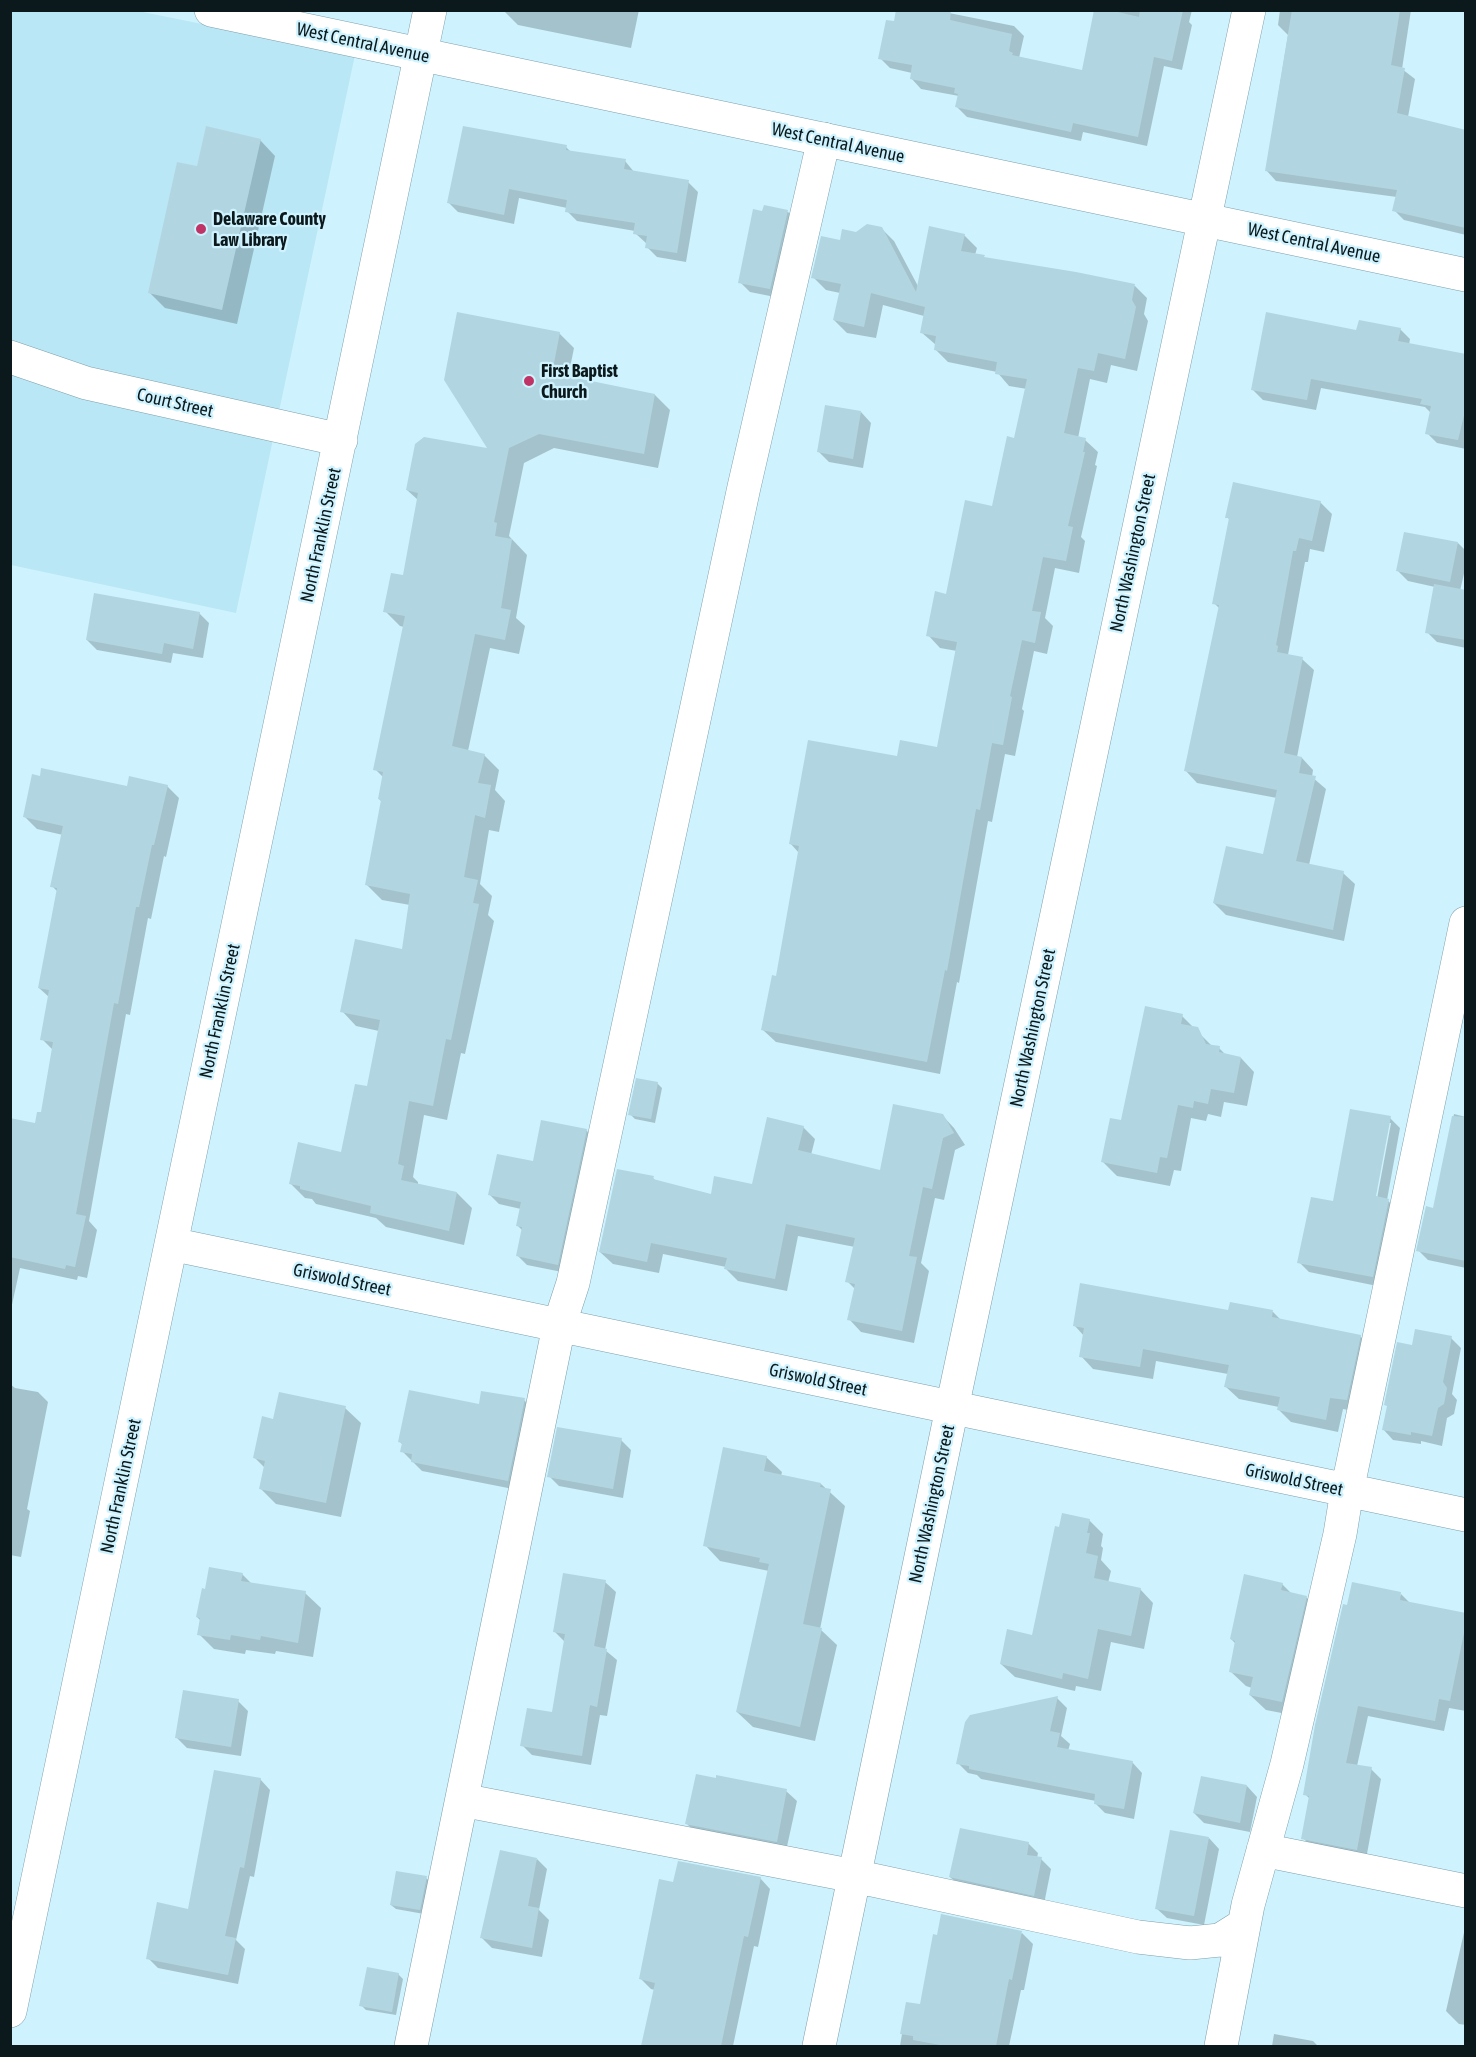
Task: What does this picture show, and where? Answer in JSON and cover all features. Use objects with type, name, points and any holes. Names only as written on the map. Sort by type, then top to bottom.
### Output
[{"type":"street","name":"West Central Avenue","points":[[211,10],[1466,275]]},
{"type":"street","name":"North Franklin Street","points":[[10,2011],[120,1496],[430,10]]},
{"type":"street","name":"North Washington Street","points":[[819,2046],[1249,10]]},
{"type":"street","points":[[411,2046],[559,1326],[573,1283],[741,499],[824,139]]},
{"type":"street","name":"Court Street","points":[[10,357],[86,383],[341,440]]},
{"type":"street","points":[[1221,2046],[1244,1925],[1289,1752],[1340,1534],[1347,1491],[1466,923]]},
{"type":"street","name":"Griswold Street","points":[[171,1244],[1466,1515]]},
{"type":"street","points":[[462,1800],[854,1876],[1138,1937],[1190,1943],[1220,1940],[1244,1925]]},
{"type":"street","points":[[1263,1850],[1466,1891]]},
{"type":"shaded area","points":[[11,11],[138,11],[355,55],[236,613],[11,565]]},
{"type":"building","points":[[896,10],[951,10],[950,20],[1012,34],[1009,51],[1013,53],[1012,55],[1082,70],[1094,10],[1109,10],[1139,17],[1140,10],[1183,10],[1172,61],[1154,57],[1138,137],[1073,123],[1071,132],[955,107],[958,94],[954,93],[955,88],[910,79],[912,65],[878,59],[886,20],[894,21]]},
{"type":"building","points":[[1292,10],[1400,10],[1391,65],[1405,68],[1397,113],[1466,130],[1466,228],[1392,211],[1397,190],[1265,171]]},
{"type":"building","name":"Delaware County Law Library","points":[[206,126],[261,139],[222,310],[148,293],[177,162],[197,166]]},
{"type":"building","points":[[463,126],[567,145],[566,150],[626,159],[624,169],[689,180],[677,253],[645,248],[647,236],[633,234],[635,223],[565,212],[567,200],[509,189],[504,215],[447,203]]},
{"type":"building","points":[[764,205],[788,210],[770,289],[738,283],[753,209],[762,211]]},
{"type":"building","points":[[867,224],[882,227],[916,292],[929,226],[965,234],[961,251],[1135,284],[1132,300],[1136,307],[1125,359],[1098,353],[1094,371],[1078,368],[1064,433],[1086,438],[1083,452],[1085,452],[1068,526],[1073,527],[1066,561],[1043,557],[1032,611],[1041,612],[1035,643],[1022,640],[1010,696],[1012,697],[1003,745],[992,743],[980,810],[976,809],[947,971],[945,970],[927,1062],[761,1030],[772,975],[776,976],[799,846],[789,844],[808,740],[897,756],[900,740],[937,747],[957,642],[926,636],[935,591],[946,594],[965,500],[992,506],[1007,436],[1014,438],[1027,379],[995,374],[997,362],[934,350],[936,336],[920,333],[925,307],[871,293],[864,327],[833,320],[841,284],[811,278],[821,236],[840,240],[842,229],[856,232]]},
{"type":"building","points":[[457,312],[560,332],[552,373],[655,394],[644,454],[539,434],[509,448],[494,522],[497,523],[495,536],[512,539],[501,608],[511,610],[505,640],[475,634],[452,746],[485,754],[478,783],[491,785],[485,818],[475,815],[464,877],[478,880],[473,903],[479,904],[451,1040],[446,1039],[433,1106],[409,1101],[398,1164],[404,1166],[401,1180],[457,1192],[449,1231],[370,1213],[371,1206],[300,1189],[300,1186],[289,1184],[298,1142],[341,1152],[355,1084],[367,1086],[380,1020],[340,1012],[355,939],[402,949],[410,894],[365,885],[381,800],[378,799],[383,772],[373,770],[405,616],[383,612],[391,573],[403,575],[418,493],[406,490],[415,444],[424,437],[487,448],[444,380]]},
{"type":"building","points":[[1266,312],[1356,330],[1359,320],[1401,328],[1398,341],[1466,354],[1466,407],[1458,440],[1425,434],[1431,406],[1420,404],[1422,399],[1311,379],[1307,400],[1251,390]]},
{"type":"building","points":[[825,405],[861,411],[853,459],[817,452]]},
{"type":"building","points":[[1233,482],[1321,501],[1312,541],[1299,538],[1296,551],[1293,551],[1276,645],[1278,646],[1277,652],[1303,657],[1284,753],[1302,757],[1299,773],[1316,776],[1296,861],[1344,871],[1333,930],[1213,903],[1226,846],[1263,854],[1277,790],[1184,771],[1219,605],[1212,604],[1229,518],[1225,518]]},
{"type":"building","points":[[1404,532],[1458,542],[1450,582],[1396,571]]},
{"type":"building","points":[[1434,584],[1466,590],[1466,640],[1425,633]]},
{"type":"building","points":[[94,593],[200,612],[193,649],[164,643],[162,654],[86,640]]},
{"type":"building","points":[[41,768],[127,786],[129,776],[168,785],[139,907],[136,907],[118,1004],[114,1003],[76,1214],[86,1216],[75,1267],[66,1265],[65,1269],[10,1257],[10,1118],[35,1123],[37,1112],[41,1112],[53,1042],[40,1040],[49,990],[38,988],[57,888],[50,887],[63,826],[23,817],[32,774],[40,776]]},
{"type":"building","points":[[1145,1006],[1183,1014],[1181,1024],[1198,1027],[1206,1044],[1220,1046],[1219,1052],[1241,1057],[1234,1093],[1211,1089],[1208,1104],[1194,1101],[1193,1108],[1178,1105],[1167,1158],[1160,1157],[1157,1173],[1101,1162],[1110,1118],[1121,1120]]},
{"type":"building","points":[[636,1078],[658,1082],[651,1119],[628,1115]]},
{"type":"building","points":[[893,1104],[943,1114],[954,1133],[943,1138],[932,1189],[923,1187],[909,1256],[917,1257],[902,1331],[847,1320],[855,1284],[845,1282],[855,1238],[786,1224],[775,1279],[724,1269],[727,1258],[651,1243],[647,1262],[599,1252],[617,1169],[654,1176],[653,1179],[711,1194],[714,1176],[752,1184],[767,1117],[804,1126],[798,1150],[880,1170]]},
{"type":"building","points":[[1350,1109],[1391,1116],[1376,1196],[1389,1199],[1373,1277],[1297,1263],[1311,1197],[1333,1201]]},
{"type":"building","points":[[1452,1116],[1466,1117],[1466,1261],[1416,1251],[1426,1206],[1433,1208]]},
{"type":"building","points":[[541,1120],[587,1129],[558,1265],[516,1256],[522,1227],[516,1226],[521,1202],[488,1195],[497,1154],[533,1161]]},
{"type":"building","points":[[1080,1283],[1228,1310],[1230,1302],[1273,1310],[1272,1317],[1361,1335],[1347,1400],[1330,1398],[1326,1420],[1277,1410],[1280,1397],[1224,1387],[1229,1365],[1143,1349],[1140,1367],[1079,1357],[1084,1328],[1073,1326]]},
{"type":"building","points":[[1415,1329],[1452,1336],[1443,1382],[1447,1388],[1444,1404],[1438,1408],[1432,1436],[1382,1430],[1387,1406],[1384,1405],[1397,1342],[1412,1345]]},
{"type":"building","points":[[409,1390],[479,1404],[481,1391],[525,1398],[508,1481],[411,1462],[412,1454],[400,1452],[402,1443],[398,1442]]},
{"type":"building","points":[[279,1392],[346,1406],[326,1503],[259,1489],[265,1461],[253,1458],[262,1416],[273,1419]]},
{"type":"building","points":[[557,1427],[622,1438],[613,1489],[547,1477]]},
{"type":"building","points":[[723,1447],[767,1456],[764,1471],[821,1483],[820,1487],[831,1489],[803,1624],[822,1628],[800,1727],[736,1712],[769,1564],[759,1562],[760,1558],[703,1546]]},
{"type":"building","points":[[1062,1513],[1090,1519],[1086,1553],[1098,1556],[1094,1578],[1141,1588],[1131,1636],[1098,1629],[1088,1679],[1063,1673],[1062,1679],[1000,1664],[1007,1629],[1032,1635],[1055,1526],[1059,1527]]},
{"type":"building","points":[[209,1567],[243,1573],[241,1581],[306,1591],[298,1643],[261,1636],[260,1640],[231,1635],[230,1640],[197,1635],[200,1618],[196,1617]]},
{"type":"building","points":[[563,1573],[606,1580],[594,1646],[607,1649],[597,1707],[590,1705],[582,1756],[520,1746],[527,1708],[552,1712],[565,1634],[553,1632]]},
{"type":"building","points":[[1244,1574],[1283,1583],[1281,1590],[1307,1596],[1282,1702],[1249,1695],[1253,1677],[1229,1672],[1235,1641],[1230,1639]]},
{"type":"building","points":[[1352,1582],[1401,1592],[1400,1600],[1466,1613],[1450,1701],[1439,1699],[1435,1721],[1358,1706],[1346,1763],[1372,1767],[1357,1850],[1301,1839],[1309,1796],[1303,1795],[1315,1725],[1343,1604],[1347,1605]]},
{"type":"building","points":[[183,1690],[239,1699],[231,1747],[175,1738]]},
{"type":"building","points":[[1058,1696],[1050,1731],[1060,1733],[1057,1747],[1133,1761],[1124,1809],[1094,1804],[1095,1794],[969,1769],[969,1766],[956,1764],[965,1722],[970,1715]]},
{"type":"building","points":[[214,1770],[261,1778],[244,1868],[240,1867],[225,1936],[236,1938],[228,1975],[146,1959],[157,1902],[188,1909]]},
{"type":"building","points":[[696,1774],[716,1778],[716,1775],[787,1789],[777,1842],[685,1824]]},
{"type":"building","points":[[1201,1776],[1247,1785],[1240,1823],[1193,1813]]},
{"type":"building","points":[[960,1828],[1029,1842],[1027,1855],[1042,1857],[1034,1896],[949,1877]]},
{"type":"building","points":[[1170,1830],[1209,1837],[1194,1916],[1155,1909]]},
{"type":"building","points":[[500,1850],[537,1858],[528,1906],[539,1908],[532,1948],[480,1938]]},
{"type":"building","points":[[678,1861],[761,1877],[748,1937],[744,1936],[721,2046],[641,2046],[655,1983],[639,1979],[659,1879],[673,1882]]},
{"type":"building","points":[[396,1871],[427,1876],[420,1910],[390,1905]]},
{"type":"building","points":[[941,1914],[1022,1931],[1012,1980],[1009,1979],[996,2046],[946,2046],[913,2040],[913,2036],[900,2034],[906,2002],[920,2004],[933,1934],[937,1935]]},
{"type":"building","points":[[367,1967],[399,1973],[392,2012],[359,2006]]},
{"type":"place","name":"Delaware County Law Library","points":[[201,229]]},
{"type":"place","name":"First Baptist Church","points":[[529,381]]}]
